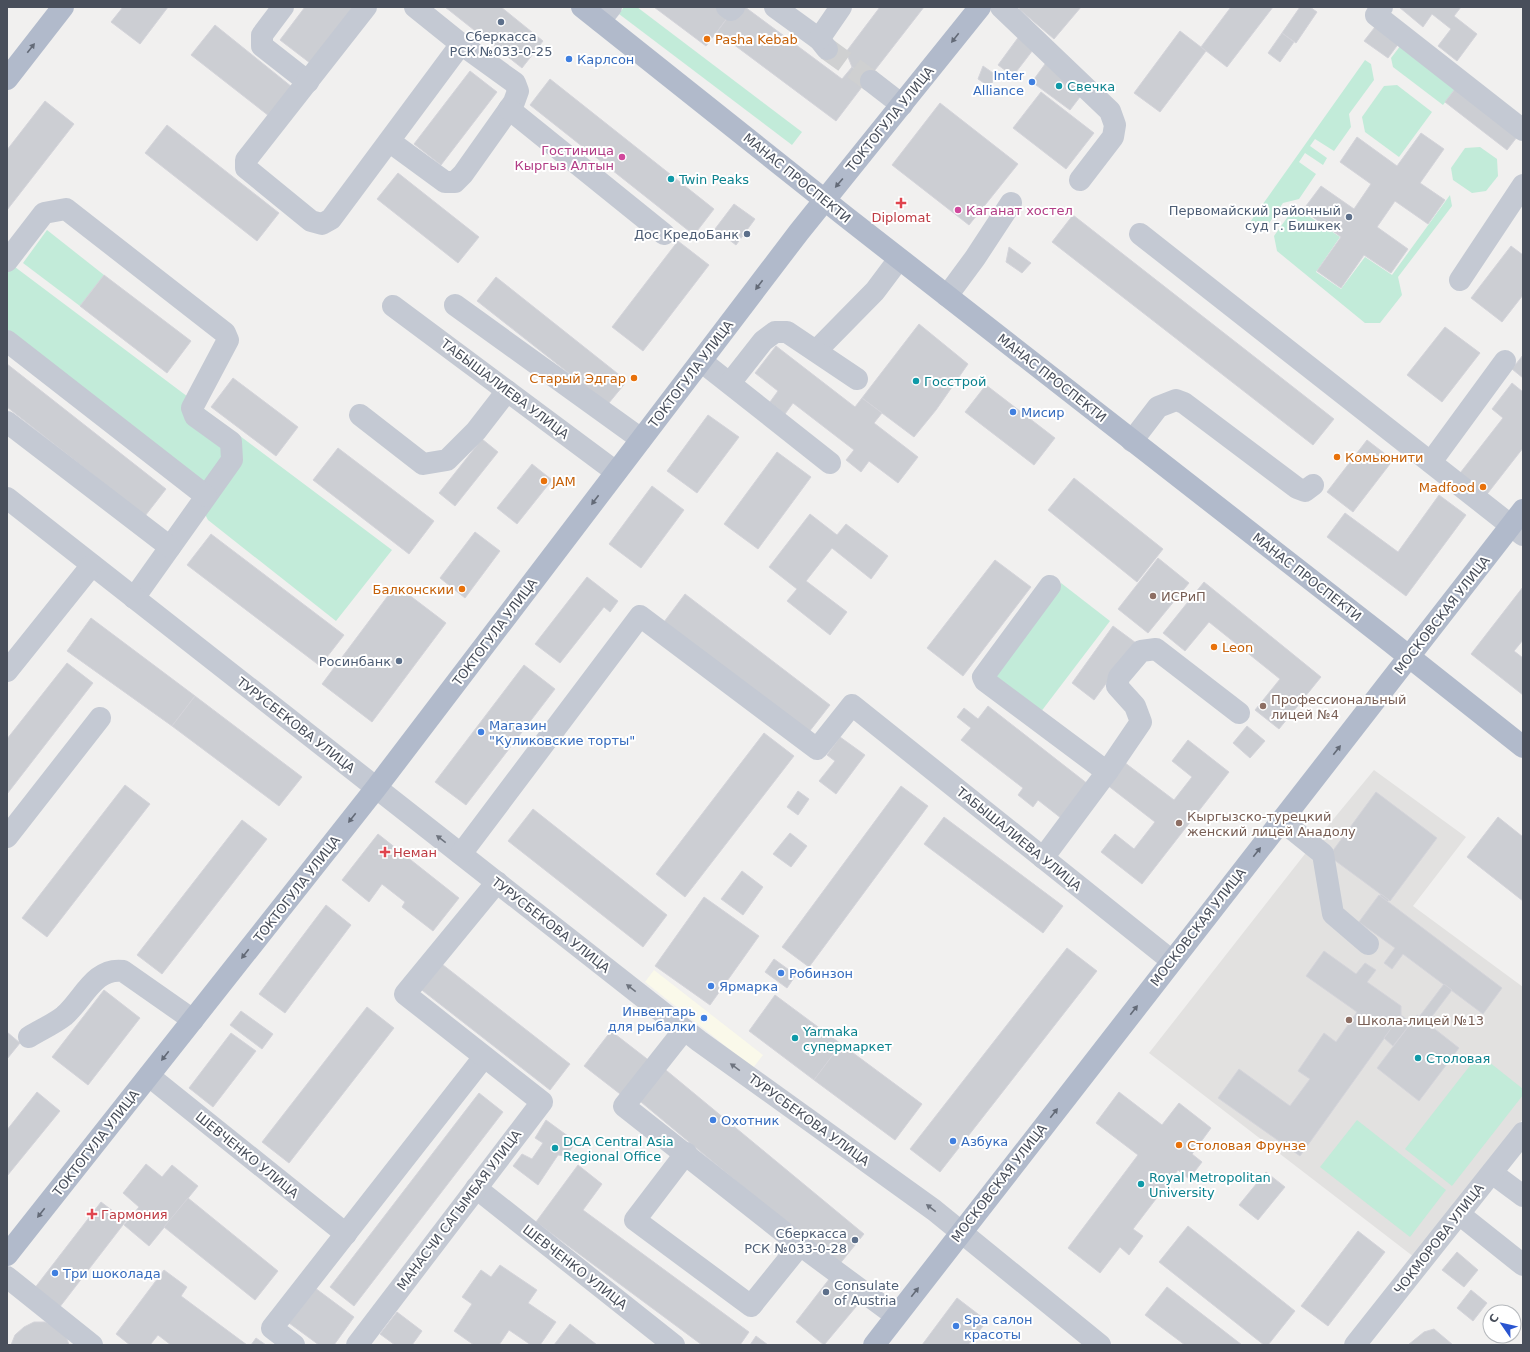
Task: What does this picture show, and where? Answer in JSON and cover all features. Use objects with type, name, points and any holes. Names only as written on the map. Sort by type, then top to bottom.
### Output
[{"type":"main road","points":[[7,79],[63,7]]},
{"type":"main road","name":"МАНАС ПРОСПЕКТИ","points":[[582,7],[605,14],[825,200],[1523,747]]},
{"type":"main road","name":"ТОКТОГУЛА УЛИЦА","points":[[7,1255],[376,788],[825,200],[980,7]]},
{"type":"main road","name":"МОСКОВСКАЯ УЛИЦА","points":[[874,1345],[1409,657],[1519,523]]},
{"type":"street","points":[[282,7],[262,35],[262,46],[308,82]]},
{"type":"street","points":[[366,7],[246,160],[246,168],[311,221],[322,224],[331,219],[461,44]]},
{"type":"street","points":[[389,141],[445,182],[455,182],[509,109],[518,91],[515,83],[461,44],[414,7]]},
{"type":"street","points":[[727,7],[731,10],[734,7]]},
{"type":"street","points":[[775,7],[823,44],[841,7]]},
{"type":"street","points":[[1001,7],[1110,111],[1115,125],[1113,137],[1080,180]]},
{"type":"street","points":[[1382,7],[1376,15],[1523,130]]},
{"type":"street","points":[[871,81],[902,105]]},
{"type":"street","points":[[509,109],[664,234]]},
{"type":"street","points":[[1460,280],[1523,185]]},
{"type":"street","points":[[947,296],[976,258],[1011,203]]},
{"type":"street","points":[[7,261],[44,213],[66,209],[225,333],[228,340],[192,408],[195,416],[231,442],[233,449],[232,460],[134,598]]},
{"type":"street","points":[[1140,234],[1431,462],[1519,523]]},
{"type":"street","points":[[816,351],[875,290],[899,259]]},
{"type":"street","points":[[456,305],[641,439]]},
{"type":"street","name":"ТАБЫШАЛИЕВА УЛИЦА","points":[[393,306],[616,472]]},
{"type":"street","points":[[730,383],[763,341],[775,332],[787,332],[857,379]]},
{"type":"street","points":[[7,341],[206,496]]},
{"type":"street","points":[[701,361],[830,463]]},
{"type":"street","points":[[1431,462],[1505,361]]},
{"type":"street","points":[[360,415],[423,464],[447,460],[476,431],[507,391]]},
{"type":"street","points":[[1132,441],[1158,407],[1176,400],[1184,403],[1297,488],[1305,491],[1313,485]]},
{"type":"street","points":[[7,422],[170,547]]},
{"type":"street","name":"ТУРУСБЕКОВА УЛИЦА","points":[[7,498],[684,1030],[934,1210],[1100,1345]]},
{"type":"street","points":[[7,671],[92,565]]},
{"type":"street","points":[[1050,586],[983,677],[985,681],[1107,772]]},
{"type":"street","name":"ТАБЫШАЛИЕВА УЛИЦА","points":[[461,854],[640,616],[817,749],[852,704],[1172,961]]},
{"type":"street","points":[[1043,858],[1107,772],[1141,722],[1135,706],[1117,686],[1119,677],[1141,650],[1156,649],[1239,713]]},
{"type":"street","points":[[7,837],[100,718]]},
{"type":"street","points":[[1282,820],[1323,854],[1333,914],[1368,944]]},
{"type":"street","points":[[294,1345],[272,1328],[484,1057],[405,994],[497,882]]},
{"type":"street","points":[[29,1037],[62,1017],[73,1007],[94,980],[105,972],[114,970],[123,971],[193,1020]]},
{"type":"street","points":[[684,1030],[624,1106],[800,1245],[896,1316]]},
{"type":"street","name":"МАНАСЧИ САГЫМБАЯ УЛИЦА","points":[[357,1345],[542,1102],[484,1057]]},
{"type":"street","name":"ШЕВЧЕНКО УЛИЦА","points":[[149,1076],[346,1234]]},
{"type":"street","name":"ЧОКМОРОВА УЛИЦА","points":[[1355,1345],[1523,1133]]},
{"type":"street","points":[[686,1154],[635,1220],[751,1306],[800,1245]]},
{"type":"street","points":[[1492,1172],[1523,1196]]},
{"type":"street","name":"ШЕВЧЕНКО УЛИЦА","points":[[476,1188],[674,1345]]},
{"type":"street","points":[[1459,1214],[1523,1265]]},
{"type":"street","points":[[7,1277],[92,1345]]},
{"type":"shaded area","name":"Школа-лицей №13","points":[[1374,770],[1466,837],[1413,906],[1523,987],[1523,1119],[1414,1257],[1149,1053],[1312,845]]},
{"type":"shaded area","name":"Инвентарь для рыбалки","points":[[654,970],[763,1055],[753,1068],[645,982]]},
{"type":"green space","points":[[624,7],[637,7],[802,132],[792,145],[619,14]]},
{"type":"green space","points":[[1401,45],[1456,88],[1443,105],[1393,67],[1391,58]]},
{"type":"green space","points":[[1365,60],[1371,64],[1374,80],[1349,114],[1351,127],[1334,151],[1315,139],[1310,146],[1327,158],[1323,165],[1305,153],[1299,162],[1316,174],[1299,199],[1283,203],[1265,229],[1256,231],[1248,225]]},
{"type":"green space","points":[[1397,85],[1432,112],[1399,157],[1365,132],[1362,117],[1384,86]]},
{"type":"green space","points":[[1480,147],[1497,159],[1498,176],[1486,191],[1472,193],[1453,180],[1451,168],[1465,148]]},
{"type":"green space","points":[[1450,195],[1452,206],[1398,277],[1402,295],[1380,323],[1365,323],[1277,251],[1274,236],[1289,215],[1301,211],[1340,237],[1316,272],[1341,289],[1365,257],[1392,275]]},
{"type":"green space","points":[[47,230],[104,275],[80,306],[23,263]]},
{"type":"green space","points":[[7,261],[392,550],[336,621],[208,520],[189,484],[7,341]]},
{"type":"green space","points":[[1061,583],[1110,621],[1040,713],[990,675]]},
{"type":"green space","points":[[1479,1054],[1523,1089],[1523,1095],[1452,1186],[1405,1149]]},
{"type":"green space","points":[[1357,1120],[1446,1190],[1410,1237],[1320,1167]]},
{"type":"building","points":[[123,7],[168,7],[140,44],[111,22]]},
{"type":"building","points":[[305,7],[353,7],[310,63],[280,40]]},
{"type":"building","points":[[445,7],[501,7],[543,41],[522,68]]},
{"type":"building","points":[[654,7],[716,7],[728,17],[706,46]]},
{"type":"building","points":[[742,7],[745,7],[842,79],[852,67],[868,79],[836,121],[717,32],[728,17]]},
{"type":"building","points":[[880,7],[924,7],[868,79],[852,67],[846,52]]},
{"type":"building","points":[[1021,7],[1081,7],[1054,39],[1019,9]]},
{"type":"building","points":[[1231,7],[1273,7],[1227,67],[1201,47]]},
{"type":"building","points":[[1300,7],[1310,7],[1317,12],[1296,43],[1282,33]]},
{"type":"building","points":[[1399,7],[1461,7],[1454,16],[1477,34],[1457,61],[1438,46],[1451,29],[1432,14],[1423,27]]},
{"type":"building","points":[[215,25],[292,87],[269,116],[191,55]]},
{"type":"building","points":[[1375,27],[1399,43],[1388,58],[1364,41]]},
{"type":"building","points":[[1180,31],[1206,51],[1160,112],[1134,93]]},
{"type":"building","points":[[1282,33],[1294,42],[1280,62],[1268,53]]},
{"type":"building","points":[[1020,35],[1036,46],[1013,76],[998,65]]},
{"type":"building","name":"Свечка","points":[[1048,60],[1086,89],[1070,110],[1032,82]]},
{"type":"building","points":[[983,66],[996,75],[990,87],[978,79]]},
{"type":"building","points":[[470,71],[497,92],[441,165],[414,144]]},
{"type":"building","name":"Гостиница Кыргыз Алтын","points":[[550,79],[714,209],[694,235],[530,105]]},
{"type":"building","points":[[1455,89],[1517,137],[1507,150],[1445,102]]},
{"type":"building","points":[[1041,92],[1094,133],[1066,169],[1013,128]]},
{"type":"building","points":[[45,101],[74,124],[7,210],[7,150]]},
{"type":"building","points":[[940,103],[1018,164],[969,225],[892,165]]},
{"type":"building","points":[[167,125],[279,213],[257,241],[145,153]]},
{"type":"building","name":"Первомайский районный суд г. Бишкек","points":[[1421,133],[1444,149],[1420,183],[1445,200],[1428,224],[1395,201],[1377,227],[1408,249],[1391,273],[1364,255],[1341,288],[1317,271],[1341,237],[1303,210],[1321,186],[1354,209],[1371,184],[1340,162],[1357,137],[1397,166]]},
{"type":"building","points":[[398,173],[479,237],[458,263],[377,199]]},
{"type":"building","points":[[734,204],[755,219],[736,245],[715,229]]},
{"type":"building","points":[[1073,215],[1334,419],[1313,445],[1052,242]]},
{"type":"building","points":[[678,241],[709,265],[643,351],[612,327]]},
{"type":"building","points":[[1511,246],[1523,255],[1523,295],[1502,322],[1471,298]]},
{"type":"building","points":[[1009,247],[1031,263],[1022,273],[1006,262]]},
{"type":"building","points":[[104,275],[191,341],[167,373],[80,306]]},
{"type":"building","points":[[496,277],[627,381],[608,404],[477,301]]},
{"type":"building","name":"Госстрой","points":[[919,324],[968,364],[936,410],[914,437],[862,398]]},
{"type":"building","points":[[1445,327],[1480,353],[1442,402],[1407,375]]},
{"type":"building","points":[[776,346],[855,407],[862,398],[882,413],[874,423],[918,457],[898,483],[869,461],[861,472],[846,460],[854,450],[793,403],[785,414],[770,402],[778,391],[755,373]]},
{"type":"building","points":[[1523,355],[1523,378],[1512,369]]},
{"type":"building","points":[[7,364],[166,489],[145,516],[7,407]]},
{"type":"building","points":[[233,378],[298,427],[276,456],[211,407]]},
{"type":"building","points":[[1512,383],[1523,392],[1523,448],[1484,498],[1457,477],[1503,418],[1492,409]]},
{"type":"building","points":[[986,385],[1055,438],[1034,465],[965,412]]},
{"type":"building","points":[[708,415],[739,437],[697,493],[667,471]]},
{"type":"building","points":[[482,439],[498,452],[455,506],[439,493]]},
{"type":"building","points":[[1367,440],[1393,460],[1353,512],[1327,492]]},
{"type":"building","points":[[338,448],[434,521],[409,554],[313,480]]},
{"type":"building","points":[[777,452],[811,477],[758,549],[724,524]]},
{"type":"building","points":[[532,464],[552,480],[517,524],[497,508]]},
{"type":"building","points":[[1074,478],[1163,549],[1137,582],[1048,510]]},
{"type":"building","points":[[652,486],[684,510],[641,568],[609,544]]},
{"type":"building","points":[[1439,495],[1466,515],[1406,596],[1327,537],[1345,513],[1398,552]]},
{"type":"building","points":[[810,514],[837,535],[846,524],[888,556],[871,579],[832,548],[806,581],[847,612],[830,635],[787,601],[797,589],[769,567]]},
{"type":"building","points":[[475,532],[500,551],[465,598],[440,578]]},
{"type":"building","points":[[211,534],[344,635],[320,666],[187,565]]},
{"type":"building","name":"ИСРиП","points":[[1158,558],[1189,583],[1148,633],[1118,609]]},
{"type":"building","points":[[995,560],[1031,587],[963,676],[927,648]]},
{"type":"building","points":[[587,577],[618,601],[610,612],[604,607],[560,663],[535,644]]},
{"type":"building","name":"Профессиональный лицей №4","points":[[1204,582],[1321,677],[1279,729],[1255,710],[1280,679],[1209,622],[1185,651],[1163,633]]},
{"type":"building","points":[[396,585],[446,623],[372,722],[322,684]]},
{"type":"building","points":[[1523,587],[1523,640],[1514,651],[1523,658],[1523,695],[1471,654]]},
{"type":"building","points":[[685,594],[830,705],[809,732],[664,622]]},
{"type":"building","points":[[91,618],[195,696],[172,726],[67,651]]},
{"type":"building","points":[[1113,626],[1136,643],[1094,700],[1072,683]]},
{"type":"building","points":[[67,663],[93,683],[7,794],[7,739]]},
{"type":"building","points":[[524,665],[555,689],[466,805],[435,782]]},
{"type":"building","points":[[195,696],[302,777],[279,806],[172,726]]},
{"type":"building","points":[[988,706],[1093,788],[1066,822],[1038,800],[1033,807],[1018,795],[1023,788],[961,740],[971,728],[957,717],[964,708],[978,719]]},
{"type":"building","points":[[1247,726],[1265,741],[1250,758],[1233,743]]},
{"type":"building","points":[[764,733],[794,756],[685,897],[656,874]]},
{"type":"building","points":[[840,737],[865,755],[836,794],[819,781],[835,761],[827,755]]},
{"type":"building","name":"Кыргызско-турецкий женский лицей Анадолу","points":[[1188,740],[1229,772],[1142,884],[1101,852],[1115,834],[1134,849],[1155,822],[1102,781],[1120,759],[1174,800],[1192,777],[1172,761]]},
{"type":"building","points":[[125,785],[150,804],[47,937],[22,918]]},
{"type":"building","points":[[901,786],[928,806],[809,967],[782,947]]},
{"type":"building","points":[[798,791],[809,799],[798,815],[787,807]]},
{"type":"building","points":[[1376,792],[1437,838],[1390,901],[1329,856]]},
{"type":"building","points":[[533,809],[667,915],[643,947],[508,841]]},
{"type":"building","points":[[944,817],[1063,906],[1043,933],[924,844]]},
{"type":"building","points":[[1498,817],[1523,837],[1523,901],[1467,857]]},
{"type":"building","points":[[242,820],[267,839],[162,974],[137,955]]},
{"type":"building","points":[[790,833],[807,846],[791,867],[773,854]]},
{"type":"building","points":[[378,834],[459,898],[433,931],[402,907],[405,902],[382,884],[369,902],[342,880]]},
{"type":"building","points":[[742,871],[763,887],[743,915],[721,899]]},
{"type":"building","points":[[1381,894],[1389,900],[1387,902],[1380,896]]},
{"type":"building","points":[[1379,895],[1502,988],[1483,1014],[1403,954],[1392,969],[1384,963],[1395,948],[1359,922]]},
{"type":"building","points":[[704,897],[759,936],[710,1005],[655,966]]},
{"type":"building","points":[[326,905],[351,925],[285,1013],[259,994]]},
{"type":"building","points":[[1067,948],[1097,971],[940,1172],[910,1149]]},
{"type":"building","points":[[1324,951],[1356,974],[1365,963],[1376,970],[1367,982],[1401,1006],[1401,1015],[1300,1156],[1218,1098],[1239,1069],[1290,1106],[1310,1079],[1298,1071],[1324,1033],[1336,1042],[1357,1012],[1306,976]]},
{"type":"building","name":"Робинзон","points":[[774,959],[796,975],[787,988],[765,972]]},
{"type":"building","points":[[438,961],[570,1064],[550,1090],[418,987]]},
{"type":"building","points":[[1444,984],[1452,990],[1427,1023],[1419,1017]]},
{"type":"building","points":[[104,990],[140,1018],[88,1085],[52,1057]]},
{"type":"building","name":"Yarmaka супермаркет","points":[[775,995],[841,1044],[814,1080],[749,1031]]},
{"type":"building","points":[[367,1007],[394,1028],[289,1163],[262,1142]]},
{"type":"building","points":[[241,1011],[273,1034],[262,1049],[230,1025]]},
{"type":"building","points":[[1401,1015],[1411,1023],[1393,1046],[1384,1038]]},
{"type":"building","name":"Столовая","points":[[1417,1015],[1459,1048],[1419,1101],[1377,1068]]},
{"type":"building","points":[[611,1031],[651,1062],[624,1097],[584,1066]]},
{"type":"building","points":[[7,1032],[20,1043],[7,1059]]},
{"type":"building","points":[[231,1033],[256,1051],[213,1107],[189,1088]]},
{"type":"building","points":[[841,1044],[922,1104],[895,1140],[814,1080]]},
{"type":"building","points":[[661,1066],[864,1234],[838,1266],[635,1097]]},
{"type":"building","points":[[37,1092],[60,1111],[7,1176],[7,1130]]},
{"type":"building","name":"Royal Metropolitan University","points":[[1119,1092],[1162,1125],[1179,1103],[1211,1128],[1192,1154],[1202,1162],[1189,1179],[1178,1170],[1133,1229],[1143,1236],[1129,1255],[1120,1247],[1100,1273],[1068,1248],[1138,1155],[1096,1123]]},
{"type":"building","points":[[479,1093],[503,1112],[354,1306],[330,1287]]},
{"type":"building","name":"DCA Central Asia Regional Office","points":[[546,1120],[576,1142],[566,1156],[558,1155],[538,1185],[513,1166],[522,1154],[532,1159],[543,1143],[535,1138]]},
{"type":"building","points":[[146,1164],[162,1177],[172,1165],[198,1186],[149,1246],[124,1225],[139,1207],[123,1193]]},
{"type":"building","points":[[578,1165],[602,1184],[583,1210],[749,1332],[740,1345],[702,1345],[536,1222]]},
{"type":"building","points":[[1266,1172],[1285,1187],[1258,1220],[1239,1205]]},
{"type":"building","points":[[188,1198],[278,1271],[255,1300],[164,1227]]},
{"type":"building","points":[[101,1202],[126,1221],[59,1308],[34,1289]]},
{"type":"building","points":[[1188,1226],[1295,1311],[1268,1345],[1264,1345],[1159,1262]]},
{"type":"building","points":[[1358,1231],[1385,1252],[1328,1326],[1301,1306]]},
{"type":"building","points":[[1457,1252],[1478,1270],[1464,1287],[1442,1270]]},
{"type":"building","points":[[500,1265],[537,1290],[528,1303],[556,1322],[540,1345],[531,1345],[509,1330],[499,1345],[474,1345],[454,1331],[472,1304],[462,1297],[481,1270],[491,1277]]},
{"type":"building","points":[[164,1270],[187,1287],[181,1296],[247,1345],[171,1345],[158,1335],[150,1345],[130,1345],[116,1334]]},
{"type":"building","points":[[830,1278],[860,1302],[824,1345],[796,1322]]},
{"type":"building","points":[[1167,1287],[1242,1345],[1185,1345],[1145,1315]]},
{"type":"building","points":[[315,1288],[354,1317],[334,1345],[319,1345],[289,1323]]},
{"type":"building","points":[[1471,1290],[1487,1303],[1482,1304],[1482,1309],[1473,1321],[1457,1308]]},
{"type":"building","points":[[957,1298],[987,1321],[968,1345],[922,1345]]},
{"type":"building","points":[[397,1312],[422,1331],[412,1345],[395,1345],[380,1334]]},
{"type":"building","points":[[34,1322],[45,1322],[57,1327],[66,1336],[69,1345],[11,1345],[15,1335],[24,1327]]},
{"type":"building","points":[[570,1324],[597,1345],[554,1345]]},
{"type":"building","points":[[1434,1329],[1453,1345],[1408,1345],[1424,1332]]},
{"type":"building","points":[[756,1336],[768,1345],[750,1345]]},
{"type":"building","points":[[256,1338],[266,1345],[251,1345]]},
{"type":"tunnel","points":[[827,49],[871,81]]},
{"type":"place","name":"Сберкасса РСК №033-0-25","points":[[501,22]]},
{"type":"place","name":"Pasha Kebab","points":[[707,39]]},
{"type":"place","name":"Карлсон","points":[[569,59]]},
{"type":"place","name":"Inter Alliance","points":[[1032,82]]},
{"type":"place","name":"Свечка","points":[[1059,86]]},
{"type":"place","name":"Гостиница Кыргыз Алтын","points":[[622,157]]},
{"type":"place","name":"Twin Peaks","points":[[671,179]]},
{"type":"place","name":"Diplomat","points":[[901,203]]},
{"type":"place","name":"Каганат хостел","points":[[958,210]]},
{"type":"place","name":"Первомайский районный суд г. Бишкек","points":[[1349,217]]},
{"type":"place","name":"Дос КредоБанк","points":[[747,234]]},
{"type":"place","name":"Старый Эдгар","points":[[634,378]]},
{"type":"place","name":"Госстрой","points":[[916,381]]},
{"type":"place","name":"Мисир","points":[[1013,412]]},
{"type":"place","name":"Комьюнити","points":[[1337,457]]},
{"type":"place","name":"JAM","points":[[544,481]]},
{"type":"place","name":"Madfood","points":[[1483,487]]},
{"type":"place","name":"Балконскии","points":[[462,589]]},
{"type":"place","name":"ИСРиП","points":[[1153,596]]},
{"type":"place","name":"Leon","points":[[1214,647]]},
{"type":"place","name":"Росинбанк","points":[[399,661]]},
{"type":"place","name":"Профессиональный лицей №4","points":[[1263,706]]},
{"type":"place","name":"Магазин \"Куликовские торты\"","points":[[481,732]]},
{"type":"place","name":"Кыргызско-турецкий женский лицей Анадолу","points":[[1179,823]]},
{"type":"place","name":"Неман","points":[[385,852]]},
{"type":"place","name":"Робинзон","points":[[781,973]]},
{"type":"place","name":"Ярмарка","points":[[711,986]]},
{"type":"place","name":"Инвентарь для рыбалки","points":[[704,1018]]},
{"type":"place","name":"Школа-лицей №13","points":[[1349,1020]]},
{"type":"place","name":"Yarmaka супермаркет","points":[[795,1038]]},
{"type":"place","name":"Столовая","points":[[1418,1058]]},
{"type":"place","name":"Охотник","points":[[713,1120]]},
{"type":"place","name":"Азбука","points":[[953,1141]]},
{"type":"place","name":"Столовая Фрунзе","points":[[1179,1145]]},
{"type":"place","name":"DCA Central Asia Regional Office","points":[[555,1148]]},
{"type":"place","name":"Royal Metropolitan University","points":[[1141,1184]]},
{"type":"place","name":"Гармония","points":[[92,1214]]},
{"type":"place","name":"Сберкасса РСК №033-0-28","points":[[855,1240]]},
{"type":"place","name":"Три шоколада","points":[[55,1273]]},
{"type":"place","name":"Consulate of Austria","points":[[826,1292]]},
{"type":"place","name":"Spa салон красоты","points":[[956,1326]]}]
